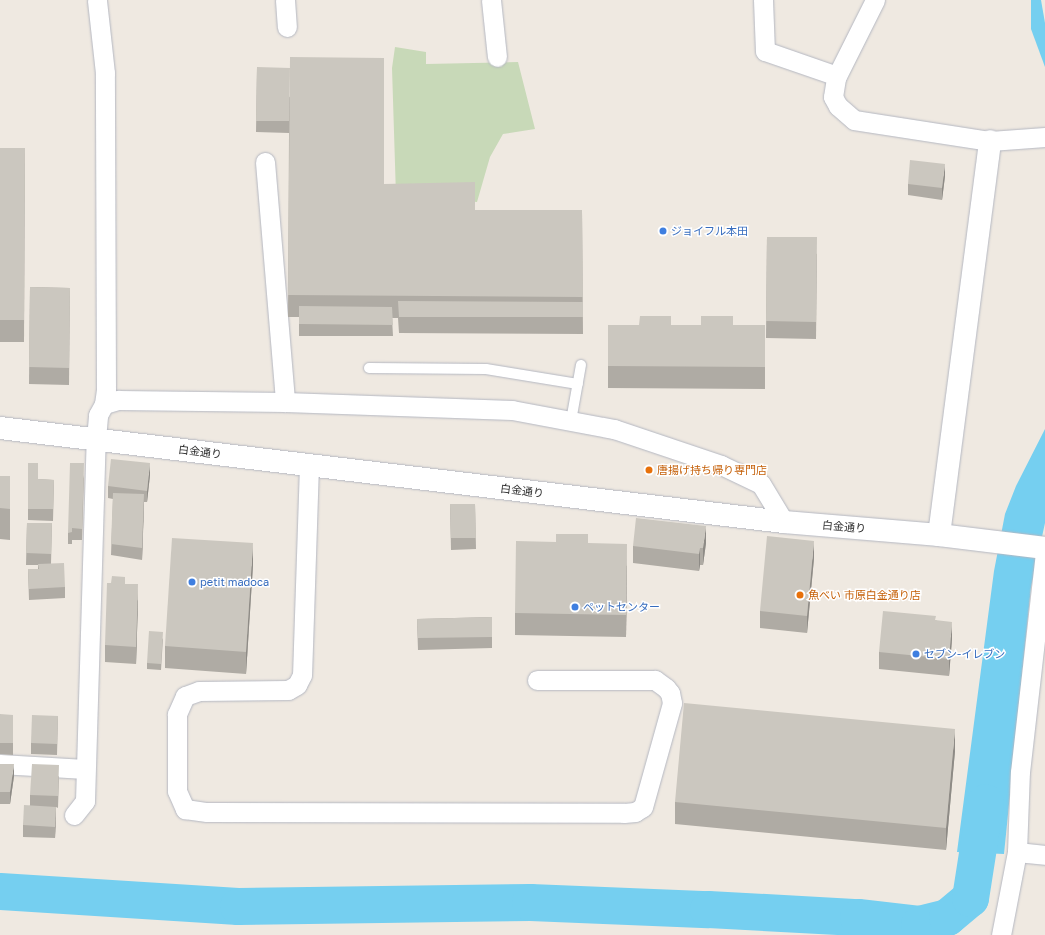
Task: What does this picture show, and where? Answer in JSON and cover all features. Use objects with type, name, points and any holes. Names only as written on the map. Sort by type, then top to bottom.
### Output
[{"type":"street","points":[[74,815],[85,801],[96,440],[98,415],[104,404],[106,73],[97,0]]},
{"type":"street","points":[[285,0],[287,27]]},
{"type":"street","points":[[491,0],[497,57]]},
{"type":"street","points":[[763,0],[765,51],[837,76]]},
{"type":"street","points":[[875,0],[837,76],[833,97],[838,106],[854,120],[990,141],[1045,137]]},
{"type":"street","points":[[939,535],[990,141]]},
{"type":"street","points":[[265,162],[285,402]]},
{"type":"street","points":[[104,404],[118,400],[285,402],[512,410],[614,429],[721,466],[751,479],[769,494],[784,522]]},
{"type":"street","name":"白金通り","points":[[0,428],[784,522],[939,535],[1045,548]]},
{"type":"street","points":[[308,465],[302,675],[297,685],[288,690],[199,691],[185,696],[177,714],[177,791],[185,809],[192,812],[624,813],[635,812],[643,807],[672,703],[672,698],[666,688],[655,680],[537,680]]},
{"type":"street","points":[[1001,935],[1017,852],[1020,772],[1037,707],[1039,591],[1045,553]]},
{"type":"street","points":[[0,764],[86,769]]},
{"type":"street","points":[[1017,852],[1045,855]]},
{"type":"lane","points":[[571,421],[581,365]]},
{"type":"lane","points":[[369,368],[486,369],[578,384]]},
{"type":"green space","points":[[395,47],[426,52],[426,64],[518,62],[535,129],[503,134],[490,157],[477,202],[396,196],[392,68]]},
{"type":"water","points":[[1031,0],[1041,0],[1045,23],[1045,67],[1031,29]]},
{"type":"water","points":[[1045,429],[1045,523],[1031,587],[1004,854],[957,852],[994,571],[1005,514],[1016,486]]},
{"type":"building","points":[[290,57],[384,58],[384,184],[475,182],[475,210],[582,210],[583,297],[288,295]]},
{"type":"building","points":[[257,67],[290,68],[289,121],[256,121]]},
{"type":"building","points":[[0,148],[25,148],[24,320],[0,320]]},
{"type":"building","points":[[910,160],[945,164],[942,188],[908,184]]},
{"type":"building","points":[[767,237],[817,237],[816,322],[766,321]]},
{"type":"building","points":[[30,287],[70,288],[69,368],[29,367]]},
{"type":"building","points":[[398,301],[583,302],[583,317],[399,317]]},
{"type":"building","points":[[299,306],[392,307],[393,325],[299,324]]},
{"type":"building","points":[[640,316],[671,316],[671,325],[701,325],[701,316],[733,316],[733,325],[765,325],[765,367],[608,366],[608,325],[639,325]]},
{"type":"building","points":[[111,459],[150,463],[147,491],[108,486]]},
{"type":"building","points":[[28,463],[38,463],[38,479],[54,480],[53,509],[28,509]]},
{"type":"building","points":[[70,463],[84,463],[82,529],[72,528],[72,532],[68,533]]},
{"type":"building","points":[[0,476],[10,476],[10,509],[0,508]]},
{"type":"building","points":[[113,493],[144,494],[142,548],[111,544]]},
{"type":"building","points":[[450,504],[475,504],[476,538],[451,538]]},
{"type":"building","points":[[636,518],[706,526],[703,548],[700,548],[699,554],[633,546]]},
{"type":"building","points":[[27,523],[52,523],[51,554],[26,553]]},
{"type":"building","points":[[556,534],[588,534],[588,543],[627,544],[626,615],[515,613],[516,541],[556,542]]},
{"type":"building","points":[[767,536],[814,541],[807,616],[760,611]]},
{"type":"building","points":[[172,538],[253,543],[246,652],[165,646]]},
{"type":"building","points":[[64,563],[65,587],[29,589],[28,569],[39,569],[38,564]]},
{"type":"building","points":[[112,576],[125,577],[125,584],[138,584],[136,647],[105,645],[107,583],[111,583]]},
{"type":"building","points":[[883,611],[936,616],[935,620],[952,622],[949,659],[879,652]]},
{"type":"building","points":[[492,617],[492,637],[418,638],[417,619]]},
{"type":"building","points":[[149,631],[163,632],[161,664],[147,663]]},
{"type":"building","points":[[684,703],[955,729],[946,828],[675,802]]},
{"type":"building","points":[[0,714],[13,715],[13,743],[0,743]]},
{"type":"building","points":[[32,715],[58,716],[57,744],[31,743]]},
{"type":"building","points":[[0,764],[14,764],[10,792],[0,792]]},
{"type":"building","points":[[32,764],[59,765],[58,796],[30,795]]},
{"type":"building","points":[[24,805],[56,807],[55,827],[23,825]]},
{"type":"waterway","points":[[0,891],[238,906],[530,902],[858,917],[919,924],[947,917],[970,898],[985,802]]},
{"type":"place","name":"ジョイフル本田","points":[[663,231]]},
{"type":"place","name":"唐揚げ持ち帰り専門店","points":[[649,470]]},
{"type":"place","name":"petit madoca","points":[[192,582]]},
{"type":"place","name":"魚べい 市原白金通り店","points":[[800,595]]},
{"type":"place","name":"ペットセンター","points":[[575,607]]},
{"type":"place","name":"セブン-イレブン","points":[[916,654]]}]
